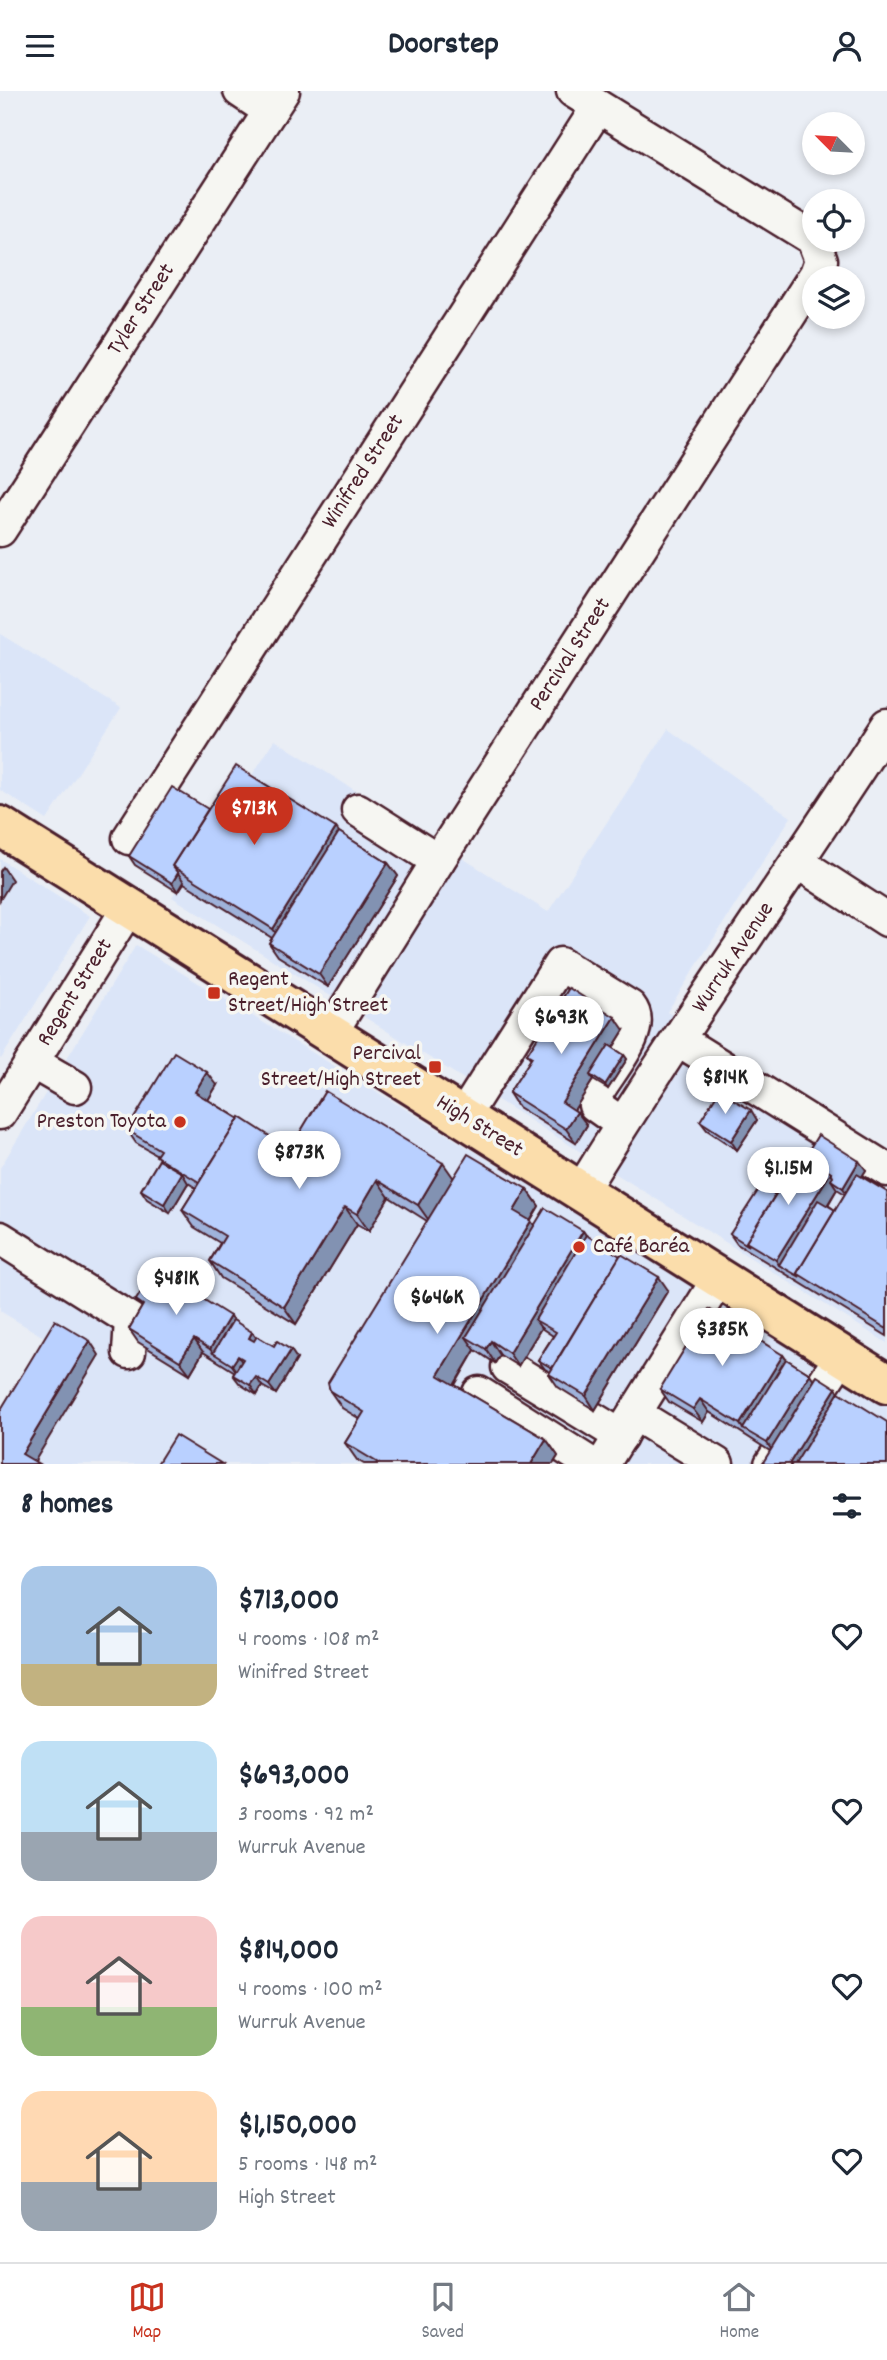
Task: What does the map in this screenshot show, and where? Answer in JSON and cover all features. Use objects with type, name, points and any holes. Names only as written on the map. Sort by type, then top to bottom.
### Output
[{"type":"main road","name":"High Street","points":[[0,826],[887,1384]]},
{"type":"street","points":[[240,91],[277,101]]},
{"type":"street","name":"Winifred Street","points":[[129,838],[586,99]]},
{"type":"street","name":"Percival Street","points":[[330,1034],[438,860],[816,274],[821,260],[813,239],[586,99]]},
{"type":"street","name":"Tyler Street","points":[[0,530],[277,101]]},
{"type":"street","name":"Wurruk Avenue","points":[[582,1191],[622,1124],[799,863],[887,725]]},
{"type":"street","points":[[358,810],[438,860]]},
{"type":"street","points":[[799,863],[887,920]]},
{"type":"street","name":"Regent Street","points":[[0,1113],[129,907]]},
{"type":"street","points":[[463,1117],[560,964],[630,1007],[636,1016],[635,1033],[594,1098],[595,1105],[622,1124]]},
{"type":"street","points":[[679,1039],[887,1170]]},
{"type":"street","points":[[32,1062],[75,1087]]},
{"type":"street","points":[[0,1238],[131,1320],[129,1352]]},
{"type":"street","points":[[603,1464],[719,1278]]},
{"type":"street","points":[[771,1464],[842,1355]]},
{"type":"street","points":[[508,1367],[717,1464]]},
{"type":"street","points":[[479,1393],[590,1464]]},
{"type":"shaded area","points":[[0,634],[121,708],[47,820],[0,790]]},
{"type":"shaded area","points":[[668,729],[791,817],[667,1012],[887,1149],[887,1343],[172,897],[275,740],[548,912]]},
{"type":"shaded area","points":[[0,859],[90,916],[1,1059],[0,1058]]},
{"type":"shaded area","points":[[136,945],[887,1406],[887,1464],[0,1464],[0,1440],[57,1345],[0,1311],[0,1168]]},
{"type":"building","points":[[236,766],[336,828],[273,929],[172,866]]},
{"type":"building","points":[[172,787],[208,809],[172,866],[178,873],[172,883],[129,856]]},
{"type":"building","points":[[339,832],[388,863],[319,974],[269,943]]},
{"type":"building","points":[[569,988],[615,1017],[562,1102],[577,1112],[566,1129],[509,1093],[532,1057],[527,1054]]},
{"type":"building","points":[[609,1045],[624,1055],[605,1085],[590,1075]]},
{"type":"building","points":[[174,1052],[207,1072],[195,1092],[239,1119],[199,1182],[156,1156],[160,1150],[127,1130]]},
{"type":"building","points":[[325,1091],[443,1163],[418,1205],[377,1180],[357,1214],[345,1207],[284,1307],[210,1261],[225,1236],[182,1210],[240,1117],[290,1149]]},
{"type":"building","points":[[719,1091],[751,1110],[731,1141],[700,1121]]},
{"type":"building","points":[[818,1135],[859,1161],[843,1188],[831,1180],[831,1172],[805,1156]]},
{"type":"building","points":[[468,1154],[527,1189],[514,1211],[531,1221],[438,1375],[546,1439],[531,1464],[380,1464],[345,1443],[364,1412],[330,1391],[328,1383]]},
{"type":"building","points":[[801,1154],[831,1172],[776,1260],[746,1242]]},
{"type":"building","points":[[159,1160],[182,1173],[164,1204],[141,1190]]},
{"type":"building","points":[[857,1174],[887,1192],[887,1329],[797,1273]]},
{"type":"building","points":[[761,1186],[775,1195],[746,1242],[749,1246],[730,1234]]},
{"type":"building","points":[[818,1200],[835,1210],[797,1273],[800,1277],[779,1265]]},
{"type":"building","points":[[545,1208],[583,1231],[509,1353],[491,1341],[486,1349],[466,1337]]},
{"type":"building","points":[[586,1235],[620,1256],[552,1368],[538,1360],[556,1332],[535,1320]]},
{"type":"building","points":[[621,1254],[659,1277],[586,1396],[549,1374]]},
{"type":"building","points":[[155,1269],[230,1316],[210,1349],[194,1339],[180,1361],[129,1329],[143,1305],[136,1300]]},
{"type":"building","points":[[709,1309],[783,1355],[740,1424],[700,1399],[693,1409],[660,1389]]},
{"type":"building","points":[[55,1320],[90,1341],[22,1454],[39,1464],[0,1464],[0,1411]]},
{"type":"building","points":[[233,1320],[252,1332],[249,1338],[254,1341],[257,1336],[274,1346],[277,1341],[291,1350],[269,1385],[256,1377],[250,1385],[233,1375],[243,1359],[238,1356],[232,1365],[213,1353]]},
{"type":"building","points":[[786,1359],[810,1374],[767,1443],[743,1429]]},
{"type":"building","points":[[817,1376],[836,1388],[789,1464],[762,1464]]},
{"type":"building","points":[[839,1392],[887,1422],[887,1464],[795,1464]]},
{"type":"building","points":[[175,1435],[222,1464],[157,1464]]},
{"type":"place","name":"Regent Street/High Street","points":[[214,993]]},
{"type":"place","name":"Percival Street/High Street","points":[[435,1067]]},
{"type":"place","name":"Preston Toyota","points":[[180,1122]]},
{"type":"place","name":"Café Baréa","points":[[579,1247]]}]
